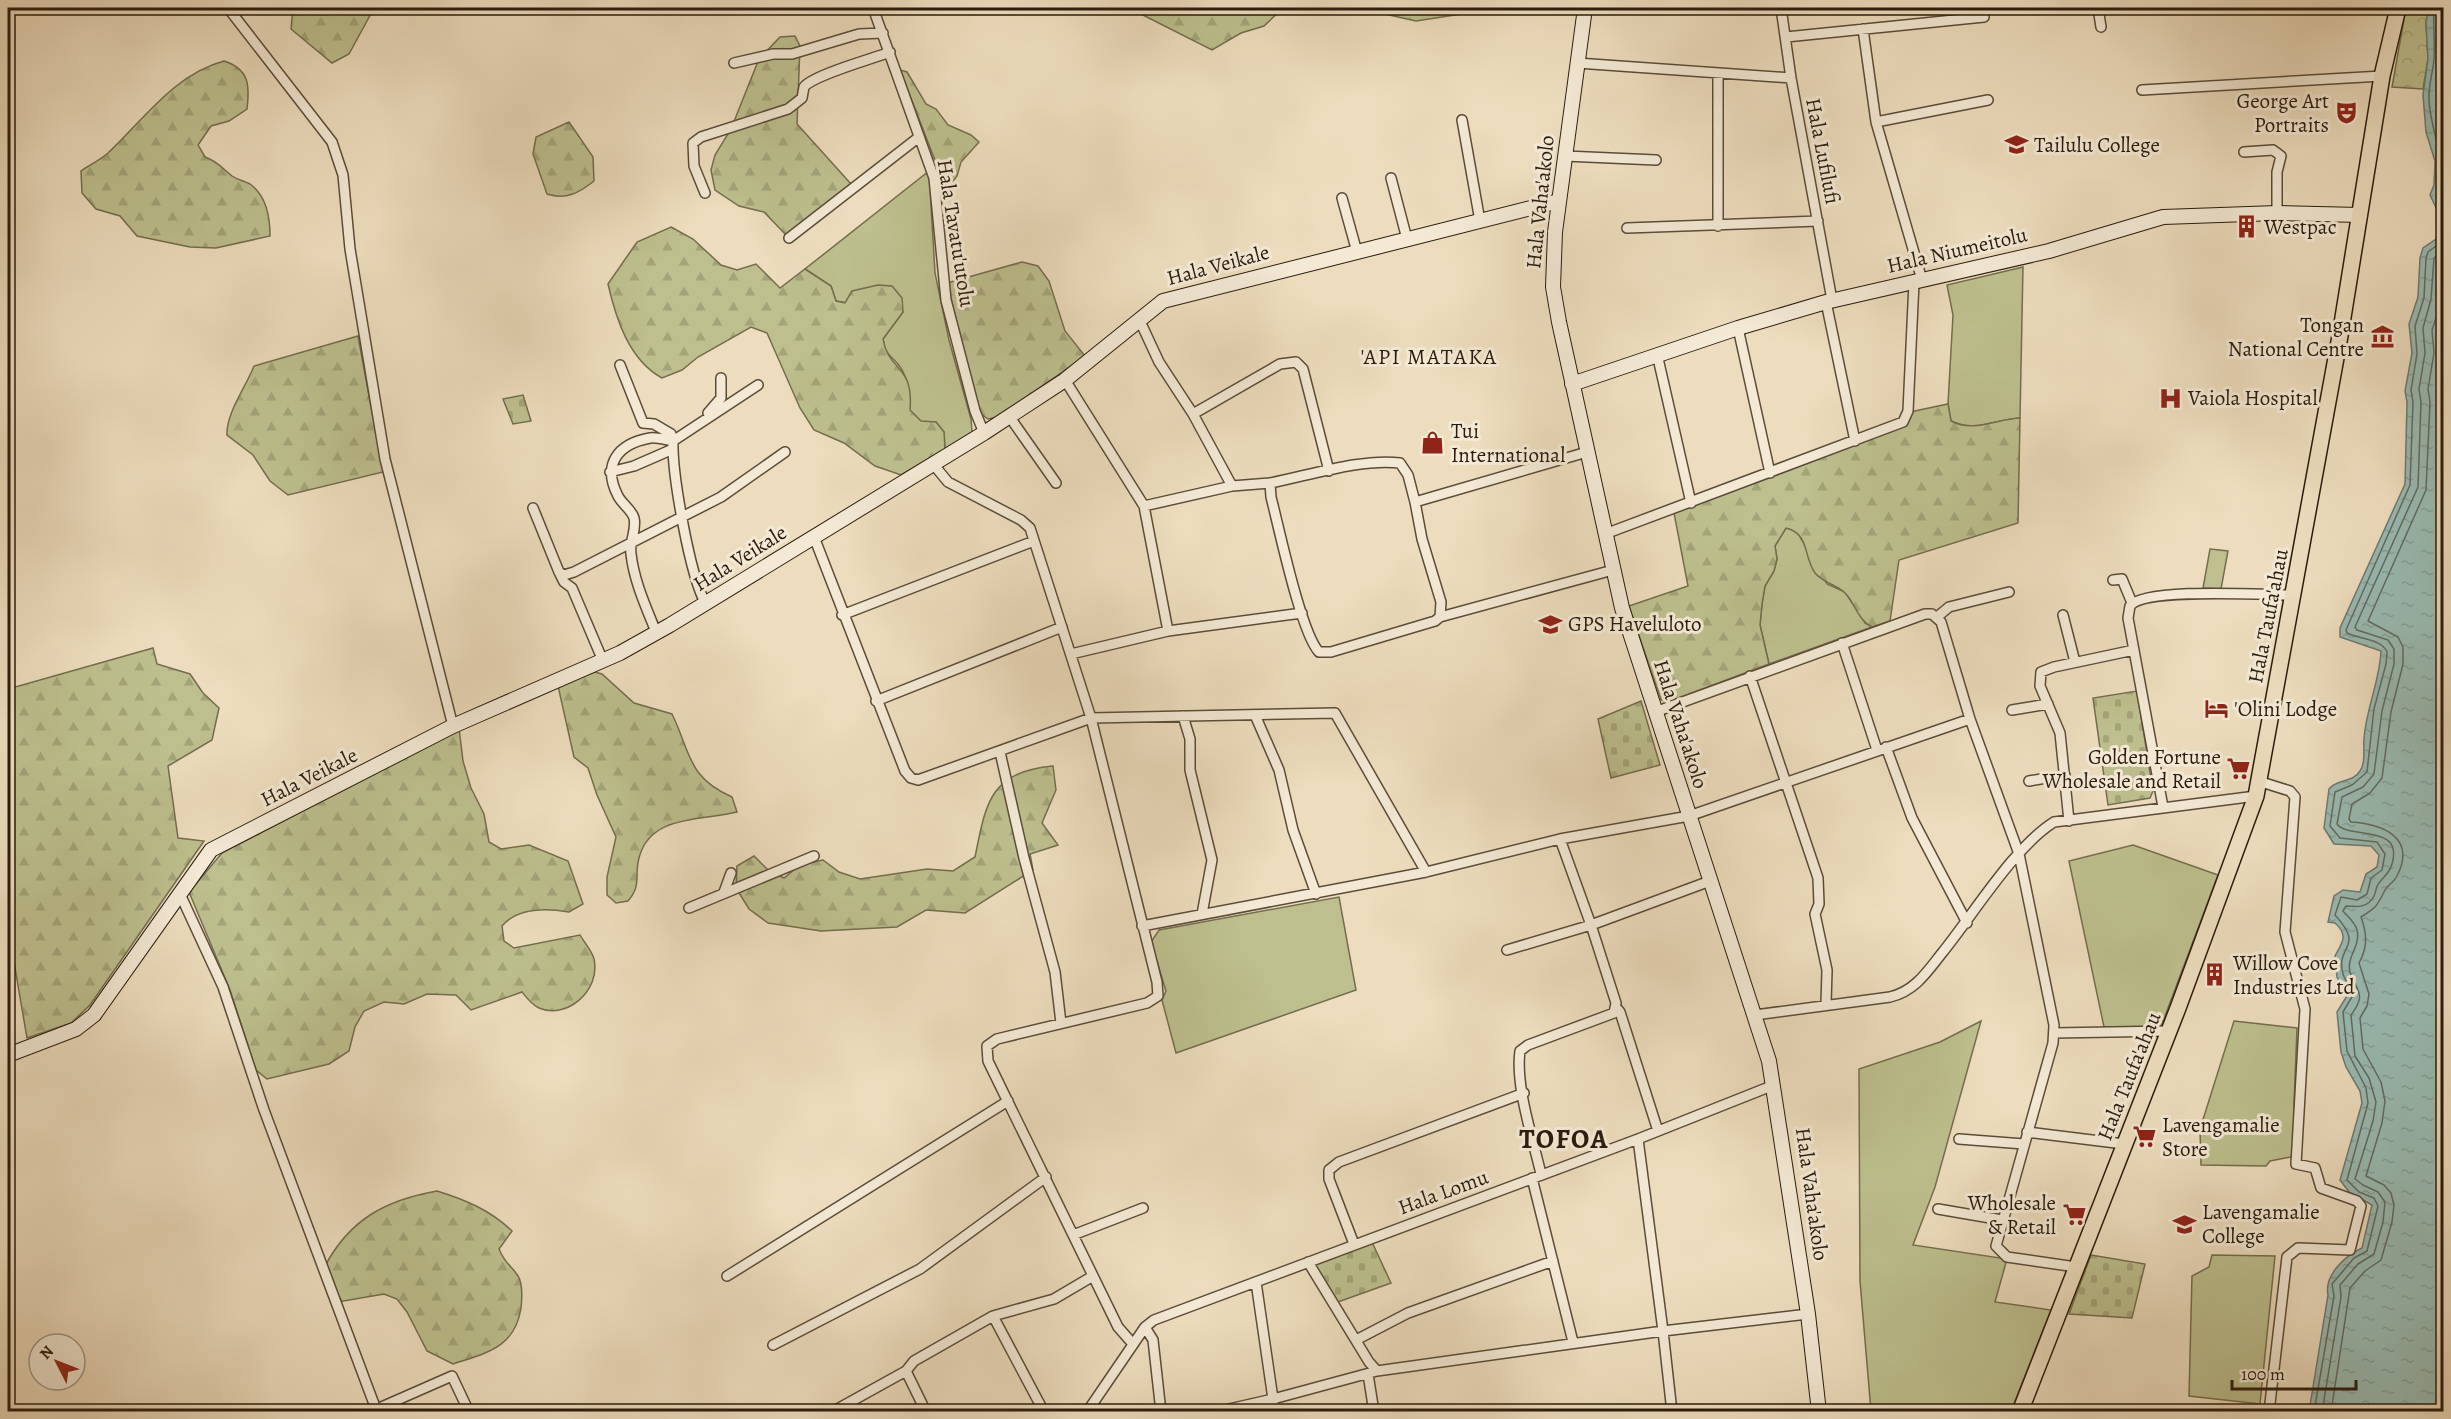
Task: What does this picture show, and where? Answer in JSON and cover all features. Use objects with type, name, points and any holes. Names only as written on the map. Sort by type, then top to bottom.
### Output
[{"type":"main road","name":"Hala Taufa'ahau","points":[[2020,1412],[2169,1031],[2257,789],[2294,594],[2382,76],[2398,8]]},
{"type":"street","points":[[228,8],[332,142],[343,175],[350,249],[385,459],[453,726]]},
{"type":"street","name":"Hala Tavatu'utolu","points":[[873,8],[934,178],[946,300],[975,411],[984,433]]},
{"type":"street","name":"Hala Vaha'akolo","points":[[1585,8],[1559,201],[1553,260],[1553,287],[1572,384],[1614,570],[1655,712],[1755,1015],[1774,1085],[1808,1314],[1819,1412]]},
{"type":"street","name":"Hala Lufilufi","points":[[1781,8],[1791,78],[1818,221],[1829,301],[1855,441]]},
{"type":"street","points":[[2098,8],[2101,27]]},
{"type":"street","points":[[1786,37],[1984,17]]},
{"type":"street","points":[[1605,534],[1898,425],[1907,415],[1918,281],[1876,122],[1863,29]]},
{"type":"street","points":[[735,63],[772,54],[792,54],[859,34],[882,33]]},
{"type":"street","points":[[705,193],[694,166],[693,143],[701,137],[788,109],[802,98],[804,87],[817,76],[859,65],[890,52]]},
{"type":"street","points":[[1577,63],[1718,75],[1791,78]]},
{"type":"street","points":[[1718,75],[1718,226]]},
{"type":"street","points":[[2142,90],[2382,76]]},
{"type":"street","points":[[1876,122],[1988,100]]},
{"type":"street","points":[[1462,120],[1480,221]]},
{"type":"street","points":[[789,238],[919,137]]},
{"type":"street","points":[[2244,152],[2273,150],[2281,156],[2277,172],[2277,213]]},
{"type":"street","points":[[1565,156],[1656,160]]},
{"type":"street","points":[[1391,178],[1407,239]]},
{"type":"street","points":[[1342,198],[1357,252]]},
{"type":"street","name":"Hala Veikale","points":[[8,1055],[76,1029],[94,1015],[211,850],[453,726],[603,661],[706,604],[933,465],[1065,380],[1139,318],[1163,301],[1559,201]]},
{"type":"street","name":"Hala Niumeitolu","points":[[1572,384],[1657,354],[1829,301],[2049,251],[2163,217],[2277,213],[2360,215]]},
{"type":"street","points":[[1627,228],[1818,221]]},
{"type":"street","points":[[1139,318],[1159,362],[1193,414],[1232,486]]},
{"type":"street","points":[[1738,328],[1770,473]]},
{"type":"street","points":[[1657,354],[1691,503]]},
{"type":"street","points":[[1193,414],[1280,364],[1296,362],[1303,369],[1329,471]]},
{"type":"street","points":[[620,365],[643,423],[654,424],[670,434],[683,516],[698,588],[706,604]]},
{"type":"street","points":[[610,472],[634,466],[673,445],[721,398],[721,378]]},
{"type":"street","points":[[1065,380],[1144,506],[1168,631]]},
{"type":"street","points":[[700,421],[758,385]]},
{"type":"street","points":[[1009,416],[1056,483]]},
{"type":"street","points":[[656,632],[643,605],[631,555],[630,542],[635,526],[634,515],[619,499],[610,472],[613,458],[631,446],[651,438],[673,445]]},
{"type":"street","points":[[559,572],[564,575],[574,572],[683,516],[738,486],[785,452]]},
{"type":"street","points":[[1415,502],[1587,452]]},
{"type":"street","points":[[1144,506],[1232,486],[1270,483],[1358,465],[1400,463],[1408,475],[1422,539],[1442,602],[1440,617]]},
{"type":"street","points":[[933,465],[948,482],[1021,520],[1030,528],[1091,718],[1158,982],[1158,996],[1147,1003],[997,1039],[987,1046],[988,1061],[1093,1276],[1118,1327],[1133,1344]]},
{"type":"street","points":[[1270,483],[1271,497],[1302,613],[1311,644],[1319,652],[1331,652],[1435,621],[1440,617],[1614,570]]},
{"type":"street","points":[[533,508],[559,572],[564,582],[572,588],[603,661]]},
{"type":"street","points":[[814,537],[876,701],[905,771],[911,778],[918,780],[1091,718],[1335,713],[1426,872]]},
{"type":"street","points":[[842,615],[1034,541]]},
{"type":"street","points":[[2113,580],[2122,579],[2132,603]]},
{"type":"street","points":[[1937,617],[1949,607],[2009,591]]},
{"type":"street","points":[[2163,807],[2127,612],[2132,603],[2146,596],[2175,594],[2294,594]]},
{"type":"street","points":[[1071,654],[1168,631],[1302,613]]},
{"type":"street","points":[[1655,712],[1925,614],[1937,617],[1943,627],[1970,719],[2019,854],[2054,1033],[2054,1043],[1996,1242],[2002,1255],[2076,1267]]},
{"type":"street","points":[[2063,615],[2075,662]]},
{"type":"street","points":[[876,701],[1062,627]]},
{"type":"street","points":[[1842,643],[1882,748],[1912,818],[1967,923]]},
{"type":"street","points":[[2069,821],[2060,733],[2040,686],[2041,672],[2075,662],[2134,650]]},
{"type":"street","points":[[1750,676],[1818,878],[1819,904],[1815,914],[1827,970],[1826,1004]]},
{"type":"street","points":[[2012,710],[2048,704]]},
{"type":"street","points":[[1255,715],[1279,770],[1293,830],[1316,894]]},
{"type":"street","points":[[1184,716],[1190,739],[1190,770],[1212,860],[1202,914]]},
{"type":"street","points":[[1142,926],[1426,872],[1560,839],[1689,816],[1970,719]]},
{"type":"street","points":[[1000,752],[1024,858],[1055,972],[1061,1023]]},
{"type":"street","points":[[2029,781],[2065,774]]},
{"type":"street","points":[[1755,1015],[1890,997],[1909,991],[1967,923],[2019,854],[2040,831],[2054,822],[2163,807],[2257,789],[2290,791],[2295,797],[2285,932],[2306,1010],[2296,1164],[2315,1168],[2321,1188],[2357,1201],[2361,1206],[2350,1250],[2298,1248],[2287,1257],[2269,1412]]},
{"type":"street","points":[[1560,839],[1591,925],[1658,1131]]},
{"type":"street","points":[[688,908],[814,856]]},
{"type":"street","points":[[724,892],[731,873]]},
{"type":"street","points":[[1507,950],[1591,925],[1710,881]]},
{"type":"street","points":[[180,894],[223,987],[264,1110],[374,1411],[452,1376],[469,1412]]},
{"type":"street","points":[[1573,1342],[1552,1261],[1536,1176],[1519,1061],[1520,1051],[1528,1045],[1610,1016],[1616,1007]]},
{"type":"street","points":[[2054,1033],[2169,1031]]},
{"type":"street","name":"Hala Lomu","points":[[1087,1412],[1145,1327],[1154,1320],[1638,1139],[1774,1085]]},
{"type":"street","points":[[1354,1245],[1329,1179],[1329,1170],[1340,1162],[1524,1093]]},
{"type":"street","points":[[727,1276],[1008,1101]]},
{"type":"street","points":[[2028,1132],[2124,1144]]},
{"type":"street","points":[[1638,1139],[1672,1412]]},
{"type":"street","points":[[1959,1139],[2024,1144]]},
{"type":"street","points":[[773,1345],[920,1269],[1046,1177]]},
{"type":"street","points":[[1073,1234],[1143,1208]]},
{"type":"street","points":[[1938,1209],[2002,1220]]},
{"type":"street","points":[[1356,1340],[1408,1313],[1552,1261]]},
{"type":"street","points":[[1308,1262],[1373,1372],[1374,1412]]},
{"type":"street","points":[[832,1412],[906,1371],[914,1361],[993,1316],[1054,1299],[1093,1276]]},
{"type":"street","points":[[1256,1282],[1274,1412]]},
{"type":"street","points":[[1216,1412],[1373,1372],[1663,1330],[1808,1314]]},
{"type":"street","points":[[993,1316],[1044,1412]]},
{"type":"street","points":[[1145,1327],[1153,1340],[1161,1412]]},
{"type":"street","points":[[906,1371],[926,1412]]},
{"type":"green space","points":[[293,8],[374,8],[349,54],[332,63],[291,29]]},
{"type":"green space","points":[[1129,8],[1283,8],[1264,26],[1241,33],[1212,50]]},
{"type":"green space","points":[[1381,8],[1501,8],[1416,21],[1385,14]]},
{"type":"green space","points":[[2406,8],[2429,8],[2426,22],[2428,59],[2423,89],[2392,87]]},
{"type":"green space","points":[[795,36],[800,46],[797,124],[851,184],[786,235],[764,212],[739,206],[715,190],[711,170],[715,155],[731,129],[759,59],[780,37]]},
{"type":"green space","points":[[224,61],[239,68],[246,79],[247,109],[229,121],[211,126],[198,145],[205,157],[256,189],[264,201],[268,214],[270,236],[216,248],[190,247],[137,236],[120,216],[96,209],[82,193],[81,171],[108,153],[175,87],[206,67]]},
{"type":"green space","points":[[900,70],[907,72],[926,104],[936,109],[948,125],[971,135],[979,142],[961,162],[957,176],[947,189],[938,186],[936,163]]},
{"type":"green space","points":[[569,122],[593,157],[594,181],[572,194],[554,196],[547,194],[533,154],[536,137]]},
{"type":"green space","points":[[929,171],[935,273],[949,340],[971,419],[972,432],[945,449],[944,432],[936,422],[921,422],[909,410],[910,398],[906,379],[901,368],[885,348],[883,339],[903,312],[836,301],[831,286],[805,269]]},
{"type":"green space","points":[[671,227],[693,239],[721,265],[737,270],[756,264],[780,288],[805,269],[831,286],[836,301],[845,303],[852,291],[878,285],[892,286],[902,298],[903,312],[883,339],[886,349],[905,376],[910,395],[910,410],[921,421],[936,422],[944,432],[945,449],[901,475],[875,466],[844,443],[814,430],[800,408],[767,333],[751,327],[698,357],[682,370],[662,378],[651,370],[641,361],[626,337],[615,311],[608,284],[637,242]]},
{"type":"green space","points":[[1022,262],[1038,266],[1049,281],[1065,331],[1085,356],[998,417],[988,419],[980,413],[947,283]]},
{"type":"green space","points":[[2023,267],[2020,418],[1977,426],[1951,421],[1948,404],[1953,315],[1947,285]]},
{"type":"green space","points":[[358,336],[383,472],[288,495],[270,481],[253,455],[227,435],[233,409],[254,366]]},
{"type":"green space","points":[[523,395],[531,421],[513,424],[503,399]]},
{"type":"green space","points":[[1948,404],[1951,421],[1968,426],[2020,418],[2018,523],[1899,560],[1890,621],[1872,627],[1863,620],[1846,594],[1815,573],[1803,540],[1794,531],[1786,528],[1775,546],[1777,559],[1774,571],[1765,586],[1762,604],[1760,625],[1769,664],[1668,702],[1661,700],[1629,606],[1688,586],[1674,513],[1898,428],[1910,412]]},
{"type":"green space","points":[[1786,528],[1796,530],[1827,584],[1845,592],[1865,623],[1872,627],[1769,664],[1760,625],[1762,604],[1765,586],[1774,571],[1777,559],[1775,546]]},
{"type":"green space","points":[[2210,549],[2228,551],[2221,589],[2203,588]]},
{"type":"green space","points":[[153,648],[157,664],[190,674],[203,693],[219,708],[212,740],[168,766],[178,838],[204,841],[90,1005],[71,1023],[27,1038],[8,927],[8,689]]},
{"type":"green space","points":[[595,672],[602,674],[634,703],[672,714],[692,763],[706,781],[732,797],[737,812],[679,822],[666,826],[654,834],[645,844],[639,858],[635,890],[628,901],[616,903],[607,895],[607,877],[616,837],[597,795],[588,768],[574,757],[558,686]]},
{"type":"green space","points":[[2137,691],[2153,791],[2150,798],[2108,805],[2093,698]]},
{"type":"green space","points":[[1641,701],[1660,765],[1611,778],[1598,719]]},
{"type":"green space","points":[[459,728],[463,761],[471,788],[484,814],[489,842],[501,849],[529,845],[568,861],[583,904],[569,912],[533,910],[516,915],[502,926],[504,941],[514,948],[580,935],[594,959],[595,970],[587,991],[571,1006],[550,1011],[536,1007],[522,992],[471,1010],[456,995],[427,994],[404,1004],[384,1002],[364,1011],[355,1027],[349,1051],[329,1064],[267,1079],[256,1070],[230,990],[189,892],[222,853]]},
{"type":"green space","points":[[1053,766],[1056,790],[1042,823],[1058,845],[1030,854],[1033,870],[965,913],[926,910],[897,927],[821,931],[768,923],[749,909],[736,888],[737,866],[754,856],[769,871],[784,878],[800,865],[823,860],[839,872],[860,879],[927,869],[953,871],[975,857],[983,820],[994,793],[1016,775],[1032,769]]},
{"type":"green space","points":[[2133,845],[2218,875],[2162,1024],[2156,1027],[2104,1027],[2069,861]]},
{"type":"green space","points":[[1339,897],[1356,990],[1176,1053],[1162,1000],[1166,991],[1151,942],[1159,930]]},
{"type":"green space","points":[[1981,1021],[1935,1187],[1913,1245],[2007,1259],[1995,1302],[2051,1310],[2011,1411],[1871,1411],[1860,1281],[1859,1069],[1940,1042]]},
{"type":"green space","points":[[2234,1021],[2297,1028],[2294,1105],[2296,1156],[2270,1161],[2266,1166],[2201,1165],[2200,1129]]},
{"type":"green space","points":[[437,1191],[477,1206],[512,1231],[499,1249],[520,1279],[522,1296],[518,1321],[506,1340],[487,1352],[453,1364],[427,1351],[407,1312],[397,1299],[384,1294],[338,1302],[325,1266],[346,1236],[371,1214],[401,1200]]},
{"type":"green space","points":[[1371,1240],[1391,1283],[1335,1303],[1312,1265]]},
{"type":"green space","points":[[2091,1255],[2145,1264],[2132,1318],[2069,1314]]},
{"type":"green space","points":[[2212,1255],[2275,1256],[2260,1404],[2189,1396],[2192,1276],[2209,1267]]},
{"type":"water","points":[[2429,8],[2443,8],[2443,1411],[2309,1412],[2329,1280],[2343,1261],[2362,1248],[2372,1205],[2349,1192],[2340,1180],[2362,1103],[2360,1091],[2346,1067],[2341,1052],[2337,1012],[2347,996],[2337,977],[2335,956],[2342,943],[2343,935],[2335,923],[2328,922],[2334,896],[2343,890],[2360,892],[2366,874],[2377,867],[2379,855],[2371,846],[2334,844],[2324,828],[2329,789],[2357,775],[2363,764],[2365,728],[2381,651],[2340,637],[2340,628],[2405,484],[2407,402],[2405,391],[2412,353],[2409,324],[2418,297],[2420,258],[2423,248],[2436,239],[2440,216],[2430,195],[2434,185],[2435,161],[2426,132],[2423,95],[2428,59],[2426,22]]},
{"type":"place","name":"George Art Portraits","points":[[2347,113]]},
{"type":"place","name":"Tailulu College","points":[[2016,145]]},
{"type":"place","name":"Westpac","points":[[2246,227]]},
{"type":"place","name":"Tongan National Centre","points":[[2382,337]]},
{"type":"place","name":"Vaiola Hospital","points":[[2170,398]]},
{"type":"place","name":"Tui International","points":[[1433,443]]},
{"type":"place","name":"GPS Haveluloto","points":[[1550,624]]},
{"type":"place","name":"'Olini Lodge","points":[[2216,709]]},
{"type":"place","name":"Golden Fortune Wholesale and Retail","points":[[2239,769]]},
{"type":"place","name":"Willow Cove Industries Ltd","points":[[2215,975]]},
{"type":"place","name":"Lavengamalie Store","points":[[2144,1137]]},
{"type":"place","name":"Wholesale & Retail","points":[[2074,1215]]},
{"type":"place","name":"Lavengamalie College","points":[[2184,1224]]},
{"type":"district","name":"'API MATAKA","points":[[1429,357]]},
{"type":"district","name":"TOFOA","points":[[1564,1139]]}]
